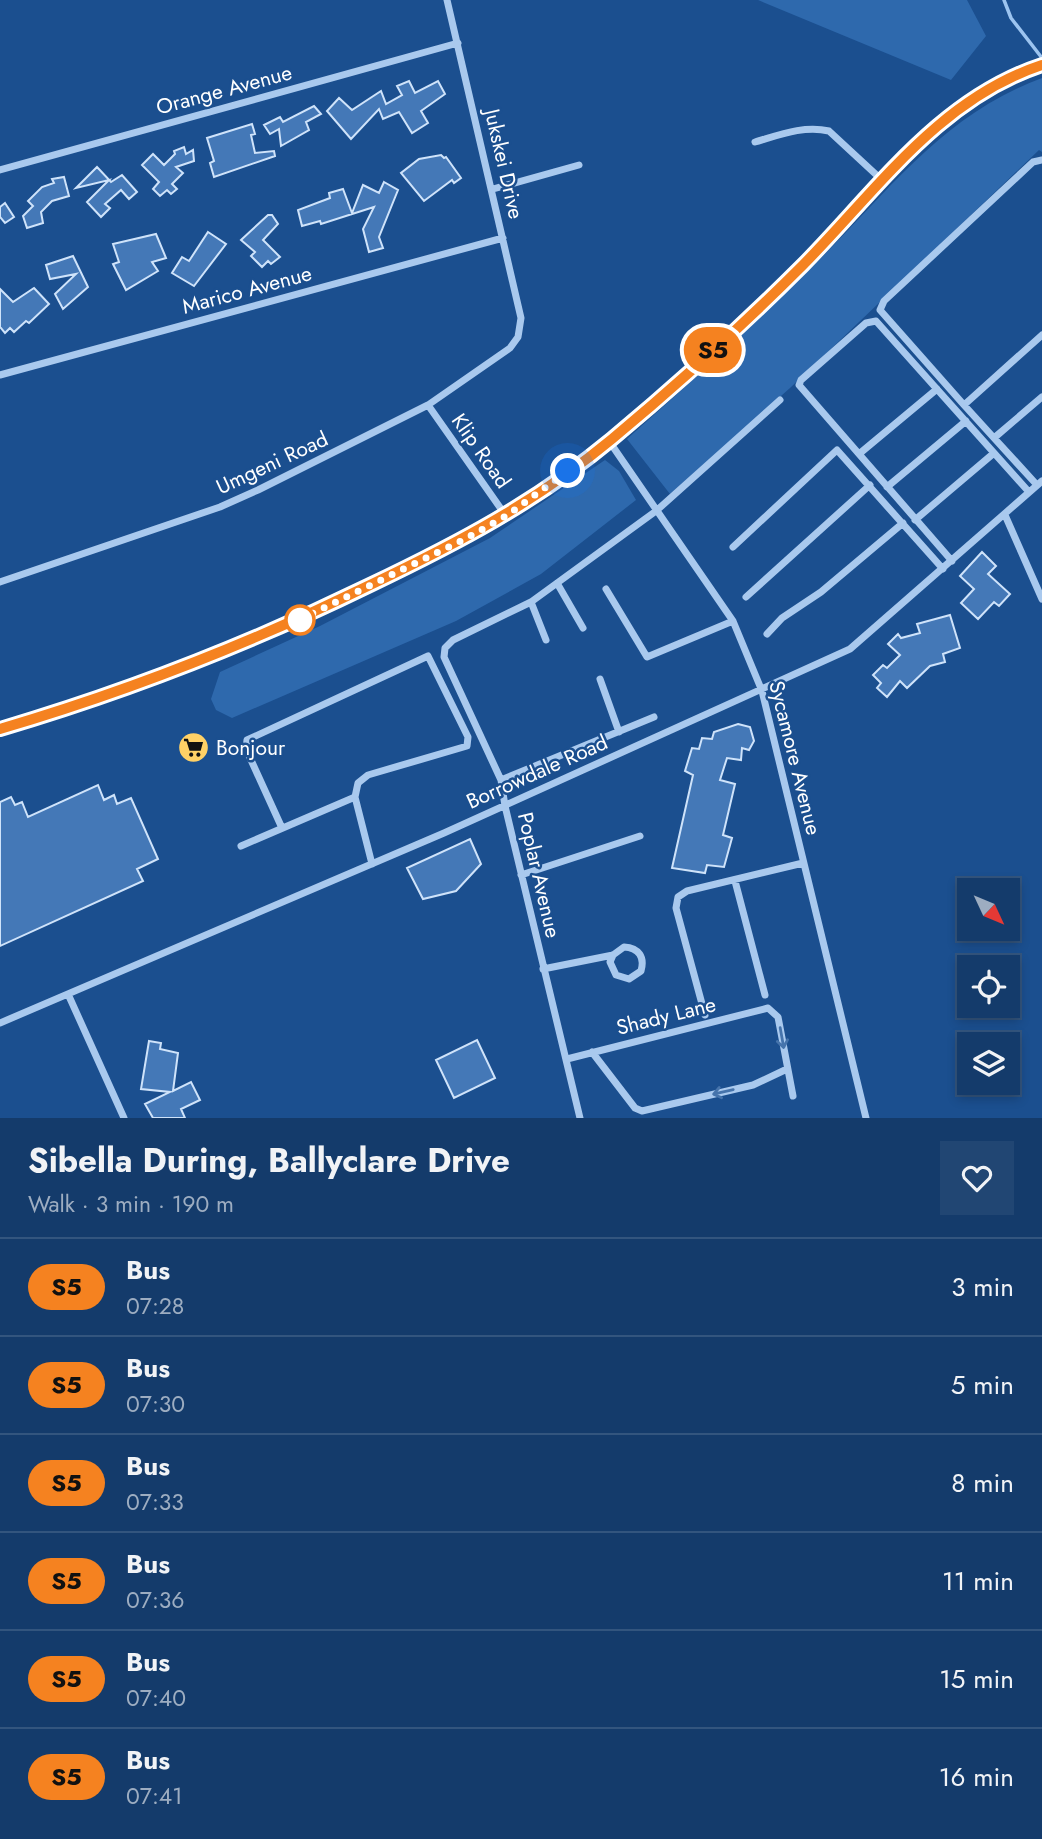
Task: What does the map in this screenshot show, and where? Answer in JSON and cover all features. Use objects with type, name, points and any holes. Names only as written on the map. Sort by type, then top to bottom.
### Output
[{"type":"street","name":"Jukskei Drive","points":[[447,0],[493,188],[521,318],[518,337]]},
{"type":"street","name":"Orange Avenue","points":[[0,170],[458,43]]},
{"type":"street","points":[[0,729],[95,702],[271,632],[506,516],[609,441],[685,376],[802,265],[929,132],[962,104],[991,86],[1042,65]]},
{"type":"street","points":[[755,142],[793,131],[818,128],[829,131],[883,181]]},
{"type":"street","points":[[1040,483],[964,405],[880,310],[884,301],[1033,162],[1042,160]]},
{"type":"street","points":[[493,188],[579,165]]},
{"type":"street","name":"Marico Avenue","points":[[0,375],[503,238]]},
{"type":"street","points":[[952,561],[799,384],[866,323],[876,321],[1029,492]]},
{"type":"street","points":[[964,405],[1042,335]]},
{"type":"street","name":"Umgeni Road","points":[[0,582],[220,507],[369,437],[428,405],[502,355],[518,337]]},
{"type":"street","points":[[859,454],[937,389]]},
{"type":"street","points":[[995,438],[1042,397]]},
{"type":"street","name":"Poplar Avenue","points":[[580,1118],[521,875],[501,780],[444,657],[445,648],[453,640],[531,602],[656,511],[780,400]]},
{"type":"street","name":"Klip Road","points":[[428,405],[506,516]]},
{"type":"street","points":[[887,487],[966,421]]},
{"type":"street","name":"Sycamore Avenue","points":[[609,441],[733,621],[762,691],[866,1118]]},
{"type":"street","points":[[733,547],[836,450],[943,569]]},
{"type":"street","points":[[915,520],[994,453]]},
{"type":"street","name":"Borrowdale Road","points":[[0,1023],[505,806],[858,645],[1040,483]]},
{"type":"street","points":[[746,597],[870,485]]},
{"type":"street","points":[[1005,515],[1042,599]]},
{"type":"street","points":[[767,634],[782,618],[821,593],[903,523]]},
{"type":"street","points":[[557,583],[583,628]]},
{"type":"street","points":[[606,589],[647,657],[733,621]]},
{"type":"street","points":[[531,602],[546,640]]},
{"type":"street","points":[[282,828],[246,750],[247,740],[428,656],[468,737],[467,746],[368,775],[358,783],[355,797],[372,864]]},
{"type":"street","points":[[600,679],[618,732]]},
{"type":"street","points":[[501,780],[654,717]]},
{"type":"street","points":[[241,846],[355,797]]},
{"type":"street","points":[[521,875],[640,836]]},
{"type":"street","points":[[705,1015],[676,902],[687,891],[803,863]]},
{"type":"street","points":[[735,881],[765,995]]},
{"type":"street","points":[[543,969],[613,955],[624,947],[631,947],[642,957],[641,971],[629,979],[616,975],[610,962],[613,955]]},
{"type":"street","points":[[68,994],[124,1118]]},
{"type":"street","name":"Shady Lane","points":[[567,1059],[773,1009],[778,1017],[787,1069]]},
{"type":"street","points":[[592,1052],[635,1108],[642,1111],[753,1085],[787,1069],[793,1096]]},
{"type":"shaded area","points":[[758,0],[967,0],[986,36],[951,80]]},
{"type":"shaded area","points":[[1042,78],[1042,152],[1039,150],[790,388],[670,494],[627,439],[818,261],[920,156],[976,112]]},
{"type":"shaded area","points":[[605,460],[619,471],[636,500],[541,574],[456,621],[232,718],[216,710],[211,699],[220,672],[320,626],[490,538]]},
{"type":"building","points":[[409,81],[415,93],[438,81],[445,94],[421,111],[428,123],[412,133],[399,112],[383,119],[379,109],[351,139],[327,111],[339,98],[352,110],[381,91],[386,104],[402,95],[397,86]]},
{"type":"building","points":[[314,106],[321,114],[306,122],[309,130],[281,146],[279,129],[270,134],[264,125],[280,117],[283,122]]},
{"type":"building","points":[[252,124],[255,134],[251,135],[255,153],[274,151],[275,156],[214,177],[210,163],[214,161],[207,138]]},
{"type":"building","points":[[184,147],[186,154],[193,150],[194,161],[176,167],[183,173],[172,184],[177,189],[171,194],[167,190],[160,196],[153,189],[159,182],[142,165],[153,154],[164,165],[175,154],[174,151]]},
{"type":"building","points":[[441,155],[446,157],[461,178],[454,183],[452,180],[424,201],[401,173],[419,159]]},
{"type":"building","points":[[97,167],[111,182],[122,175],[137,192],[129,199],[121,190],[105,204],[110,208],[101,217],[87,202],[109,180],[76,188]]},
{"type":"building","points":[[64,177],[69,196],[52,201],[41,212],[43,223],[27,228],[23,216],[33,206],[28,201],[42,187],[54,183],[52,179]]},
{"type":"building","points":[[384,182],[398,190],[379,237],[383,248],[369,252],[363,229],[374,207],[321,224],[320,221],[302,226],[298,210],[330,198],[329,193],[343,189],[352,213],[363,185],[379,193]]},
{"type":"building","points":[[5,203],[14,217],[5,223],[0,217],[0,207]]},
{"type":"building","points":[[268,215],[272,215],[278,224],[263,240],[280,257],[271,264],[268,261],[262,267],[251,256],[255,252],[241,240]]},
{"type":"building","points":[[208,232],[226,244],[194,286],[172,273],[182,257],[189,261]]},
{"type":"building","points":[[156,234],[166,258],[152,262],[158,271],[126,290],[113,264],[119,262],[113,244]]},
{"type":"building","points":[[73,256],[88,287],[63,309],[55,294],[76,274],[50,279],[46,265]]},
{"type":"building","points":[[34,288],[49,304],[29,323],[26,321],[14,332],[10,328],[5,333],[0,327],[0,289],[13,302]]},
{"type":"building","points":[[982,552],[996,566],[988,574],[1010,594],[999,606],[994,602],[978,619],[961,603],[974,589],[960,576]]},
{"type":"building","points":[[950,615],[960,648],[943,654],[945,662],[930,666],[907,688],[900,681],[887,697],[877,688],[881,683],[873,675],[883,665],[887,668],[900,655],[888,644],[898,634],[901,638],[920,633],[917,624]]},
{"type":"building","points":[[738,724],[750,727],[754,741],[749,750],[742,748],[741,760],[727,758],[720,780],[735,784],[723,835],[732,838],[724,867],[707,865],[705,873],[672,868],[693,775],[685,771],[692,748],[699,749],[702,738],[712,739],[714,732]]},
{"type":"building","points":[[98,785],[104,800],[114,795],[117,804],[131,798],[158,859],[137,869],[143,881],[0,946],[0,802],[11,797],[15,805],[22,802],[28,817]]},
{"type":"building","points":[[470,839],[481,864],[456,891],[423,899],[407,868]]},
{"type":"building","points":[[477,1040],[495,1078],[454,1098],[436,1060]]},
{"type":"building","points":[[149,1041],[161,1043],[160,1049],[178,1053],[173,1091],[191,1082],[200,1100],[181,1109],[185,1118],[153,1118],[145,1104],[170,1092],[141,1089]]},
{"type":"waterway","points":[[1004,0],[1011,18],[1042,58]]},
{"type":"bus line","name":"S5","points":[[0,729],[95,702],[295,622],[465,539],[506,516],[609,441],[685,376],[802,265],[929,132],[962,104],[991,86],[1042,65]]},
{"type":"place","name":"Bonjour","points":[[193,748]]},
{"type":"route","points":[[300,620],[295,622],[465,539],[506,516],[568,471]]}]
